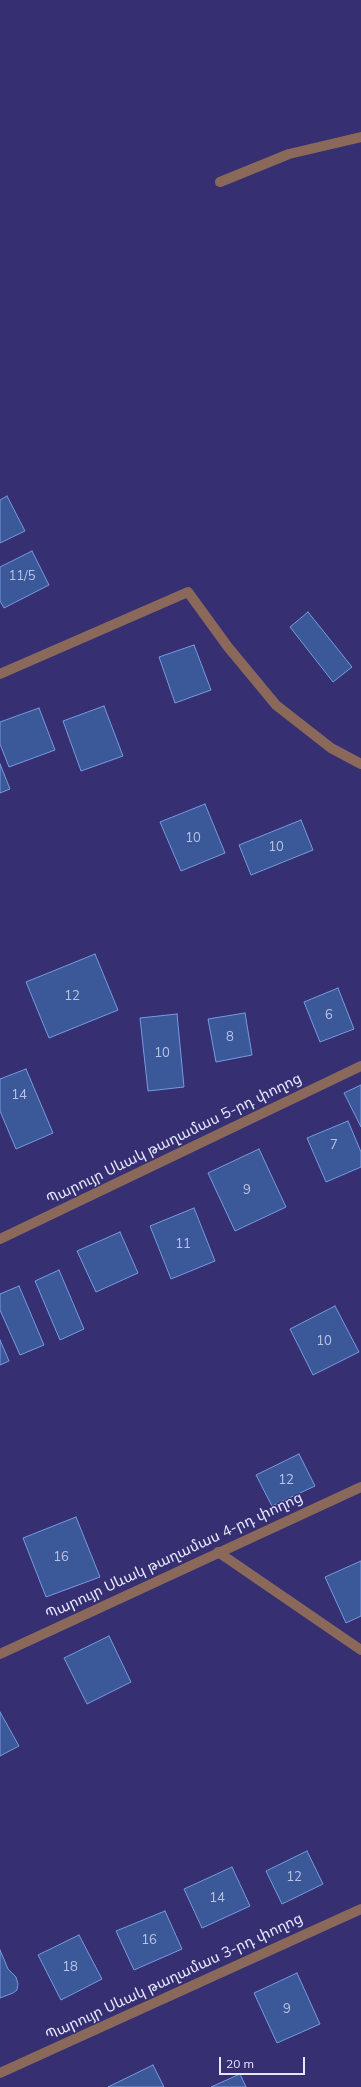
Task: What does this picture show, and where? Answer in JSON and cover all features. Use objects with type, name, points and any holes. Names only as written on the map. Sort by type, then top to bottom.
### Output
[{"type":"street","points":[[220,182],[289,154],[361,137]]},
{"type":"street","points":[[0,674],[188,592],[228,647],[276,705],[331,748],[361,764]]},
{"type":"street","name":"Պարույր Սևակ թաղամաս 5-րդ փողոց","points":[[0,1239],[361,1066]]},
{"type":"street","name":"Պարույր Սևակ թաղամաս 4-րդ փողոց","points":[[0,1654],[361,1486]]},
{"type":"street","points":[[218,1552],[361,1650]]},
{"type":"street","name":"Պարույր Սևակ թաղամաս 3-րդ փողոց","points":[[0,2073],[361,1909]]},
{"type":"building","points":[[7,496],[25,531],[0,543],[0,500]]},
{"type":"building","points":[[32,551],[49,585],[4,608],[0,601],[0,567]]},
{"type":"building","points":[[308,612],[352,667],[333,682],[290,627]]},
{"type":"building","points":[[194,645],[211,690],[175,703],[159,657]]},
{"type":"building","points":[[104,706],[123,756],[81,771],[63,721]]},
{"type":"building","points":[[39,708],[55,750],[9,767],[0,744],[0,722]]},
{"type":"building","points":[[0,764],[10,789],[0,793]]},
{"type":"building","points":[[205,804],[225,853],[181,871],[160,822]]},
{"type":"building","points":[[301,820],[313,850],[251,875],[239,845]]},
{"type":"building","points":[[95,954],[118,1010],[49,1038],[26,982]]},
{"type":"building","points":[[338,988],[354,1029],[320,1042],[304,1002]]},
{"type":"building","points":[[245,1013],[252,1055],[216,1062],[208,1019]]},
{"type":"building","points":[[177,1014],[184,1087],[148,1091],[140,1018]]},
{"type":"building","points":[[26,1069],[53,1133],[16,1149],[0,1111],[0,1079]]},
{"type":"building","points":[[361,1085],[361,1127],[344,1093]]},
{"type":"building","points":[[348,1121],[361,1152],[361,1167],[326,1182],[307,1138]]},
{"type":"building","points":[[259,1149],[286,1207],[235,1231],[208,1173]]},
{"type":"building","points":[[194,1208],[215,1261],[171,1279],[150,1226]]},
{"type":"building","points":[[120,1232],[138,1273],[96,1292],[77,1251]]},
{"type":"building","points":[[59,1270],[84,1329],[60,1340],[35,1281]]},
{"type":"building","points":[[19,1286],[44,1345],[20,1355],[0,1310],[0,1294]]},
{"type":"building","points":[[335,1306],[359,1352],[313,1375],[290,1329]]},
{"type":"building","points":[[0,1340],[9,1361],[0,1365]]},
{"type":"building","points":[[299,1454],[315,1486],[272,1506],[256,1475]]},
{"type":"building","points":[[76,1517],[100,1577],[46,1597],[23,1538]]},
{"type":"building","points":[[361,1561],[361,1616],[346,1623],[325,1577]]},
{"type":"building","points":[[109,1636],[131,1682],[87,1704],[64,1658]]},
{"type":"building","points":[[0,1712],[19,1746],[0,1756]]},
{"type":"building","points":[[307,1851],[323,1884],[282,1904],[266,1871]]},
{"type":"building","points":[[232,1867],[250,1906],[202,1928],[184,1889]]},
{"type":"building","points":[[165,1911],[182,1949],[134,1970],[116,1931]]},
{"type":"building","points":[[79,1935],[102,1979],[61,2000],[38,1955]]},
{"type":"building","points":[[0,1950],[8,1969],[16,1977],[18,1984],[17,1990],[0,1998]]},
{"type":"building","points":[[297,1973],[320,2024],[277,2043],[254,1993]]},
{"type":"building","points":[[153,2065],[164,2087],[108,2087]]},
{"type":"building","points":[[240,2074],[246,2087],[211,2087]]}]
